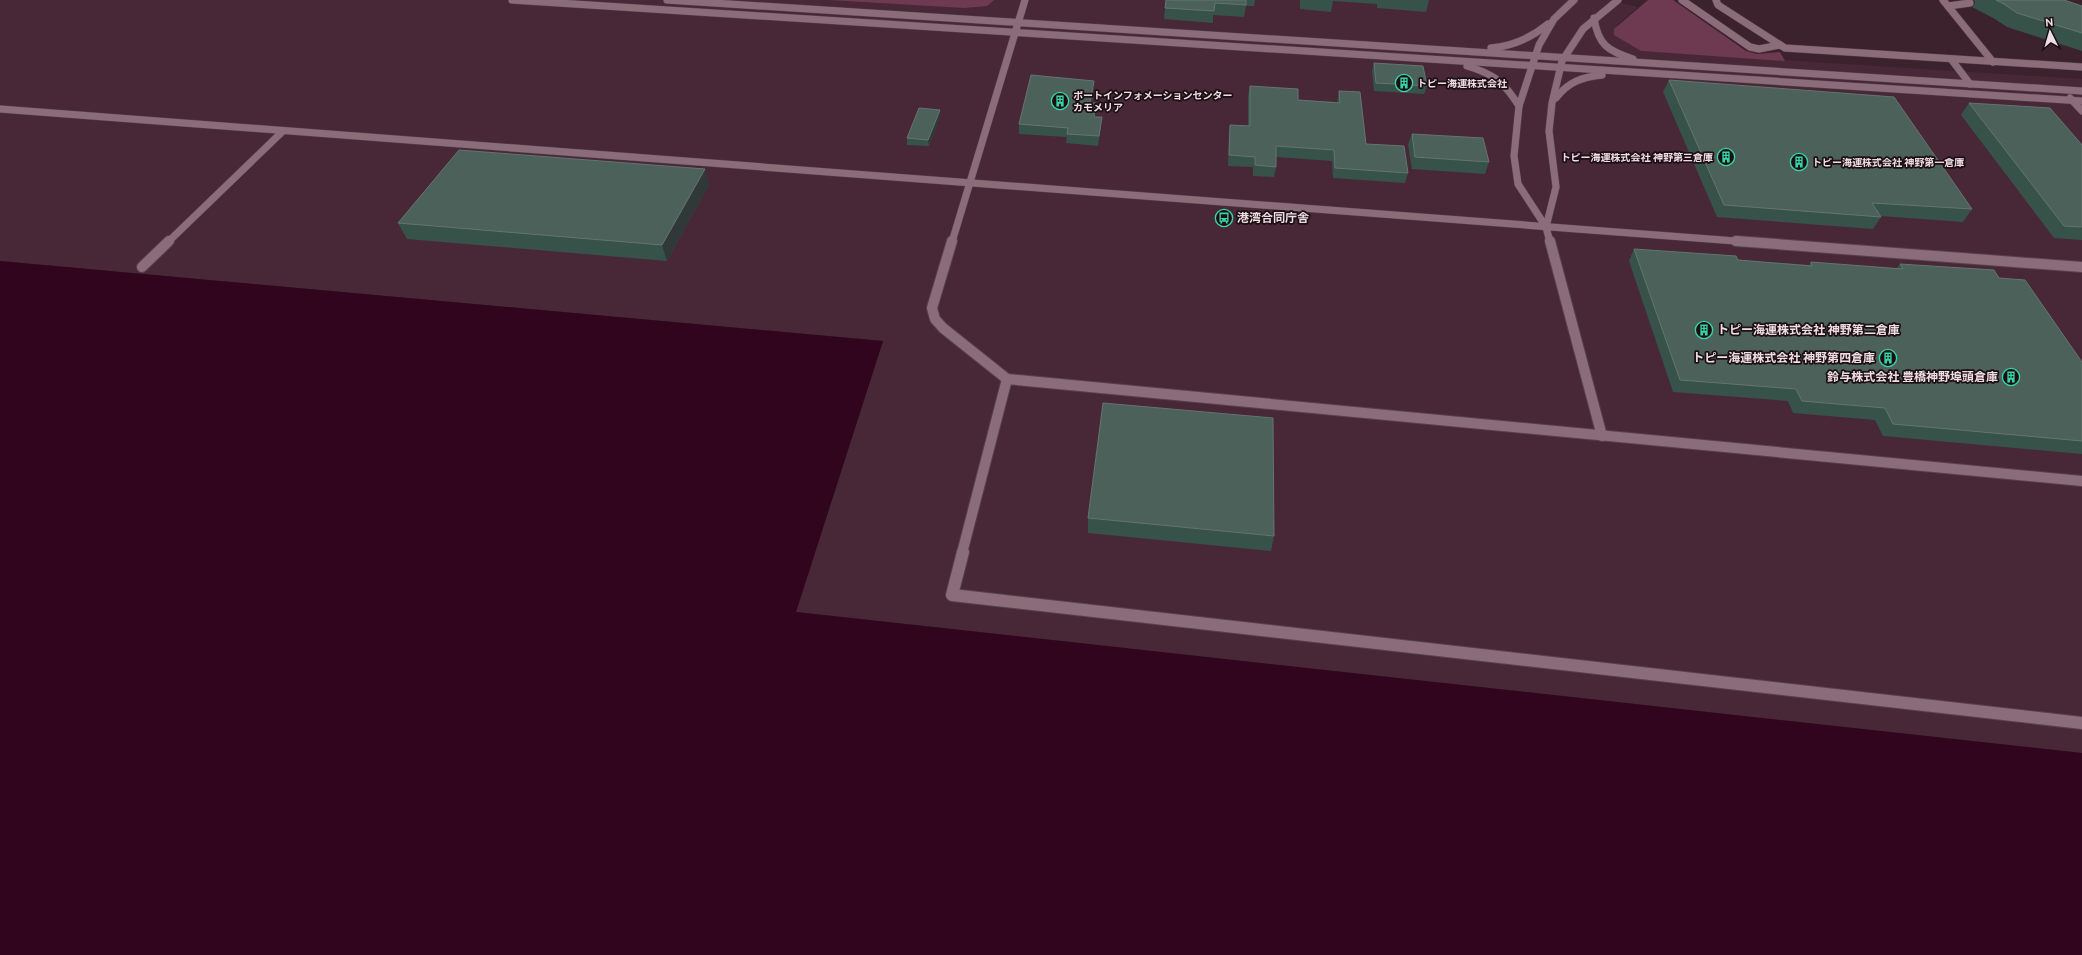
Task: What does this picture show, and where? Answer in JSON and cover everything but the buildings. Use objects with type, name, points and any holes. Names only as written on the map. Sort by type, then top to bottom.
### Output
[{"type":"street","points":[[512,0],[2082,101]]},
{"type":"street","points":[[667,0],[2082,91]]},
{"type":"street","points":[[1025,0],[932,308],[935,319],[943,328],[1007,379],[2082,481]]},
{"type":"street","points":[[1431,48],[1510,46],[1530,39],[1574,0]]},
{"type":"street","points":[[1546,227],[1556,188],[1549,131],[1552,103],[1564,57],[1581,32],[1594,18],[1618,0]]},
{"type":"street","points":[[1682,0],[1750,46],[1759,49],[1780,45]]},
{"type":"street","points":[[1716,0],[1718,5],[1785,48],[2082,67]]},
{"type":"street","points":[[1943,0],[1993,62]]},
{"type":"street","points":[[1948,6],[1970,3]]},
{"type":"street","points":[[1594,18],[1597,38],[1609,49],[1637,60],[1662,64]]},
{"type":"street","points":[[1554,19],[1539,45],[1519,106],[1514,156],[1518,184],[1546,227],[1602,436]]},
{"type":"street","points":[[1430,59],[1481,69],[1497,77],[1506,86],[1519,106]]},
{"type":"street","points":[[1951,59],[1970,84]]},
{"type":"street","points":[[1552,103],[1563,87],[1588,77],[1610,74],[1668,74]]},
{"type":"street","points":[[2062,90],[2082,111]]},
{"type":"street","points":[[0,109],[2082,267]]},
{"type":"street","points":[[142,267],[283,131]]},
{"type":"street","points":[[1007,379],[997,413],[952,595],[2082,722]]},
{"type":"shaded area","points":[[0,0],[1609,0],[1638,7],[1617,25],[1641,51],[2082,79],[2082,753],[796,612],[883,341],[0,261]]},
{"type":"shaded area","points":[[829,0],[994,0],[987,6],[964,8]]},
{"type":"shaded area","points":[[1648,0],[1673,0],[1746,51],[1757,54],[1780,52],[1785,61],[1641,51],[1614,35],[1614,29]]},
{"type":"shaded area","points":[[0,261],[883,341],[796,612],[2082,753],[2082,955],[0,955]]},
{"type":"place","name":"トピー海運株式会社","points":[[1404,83]]},
{"type":"place","name":"ポートインフォメーションセンター カモメリア","points":[[1060,101]]},
{"type":"place","name":"トピー海運株式会社 神野第三倉庫","points":[[1726,157]]},
{"type":"place","name":"トピー海運株式会社 神野第一倉庫","points":[[1799,162]]},
{"type":"place","name":"港湾合同庁舎","points":[[1224,218]]},
{"type":"place","name":"トピー海運株式会社 神野第二倉庫","points":[[1704,330]]},
{"type":"place","name":"トピー海運株式会社 神野第四倉庫","points":[[1888,358]]},
{"type":"place","name":"鈴与株式会社 豊橋神野埠頭倉庫","points":[[2011,377]]}]
